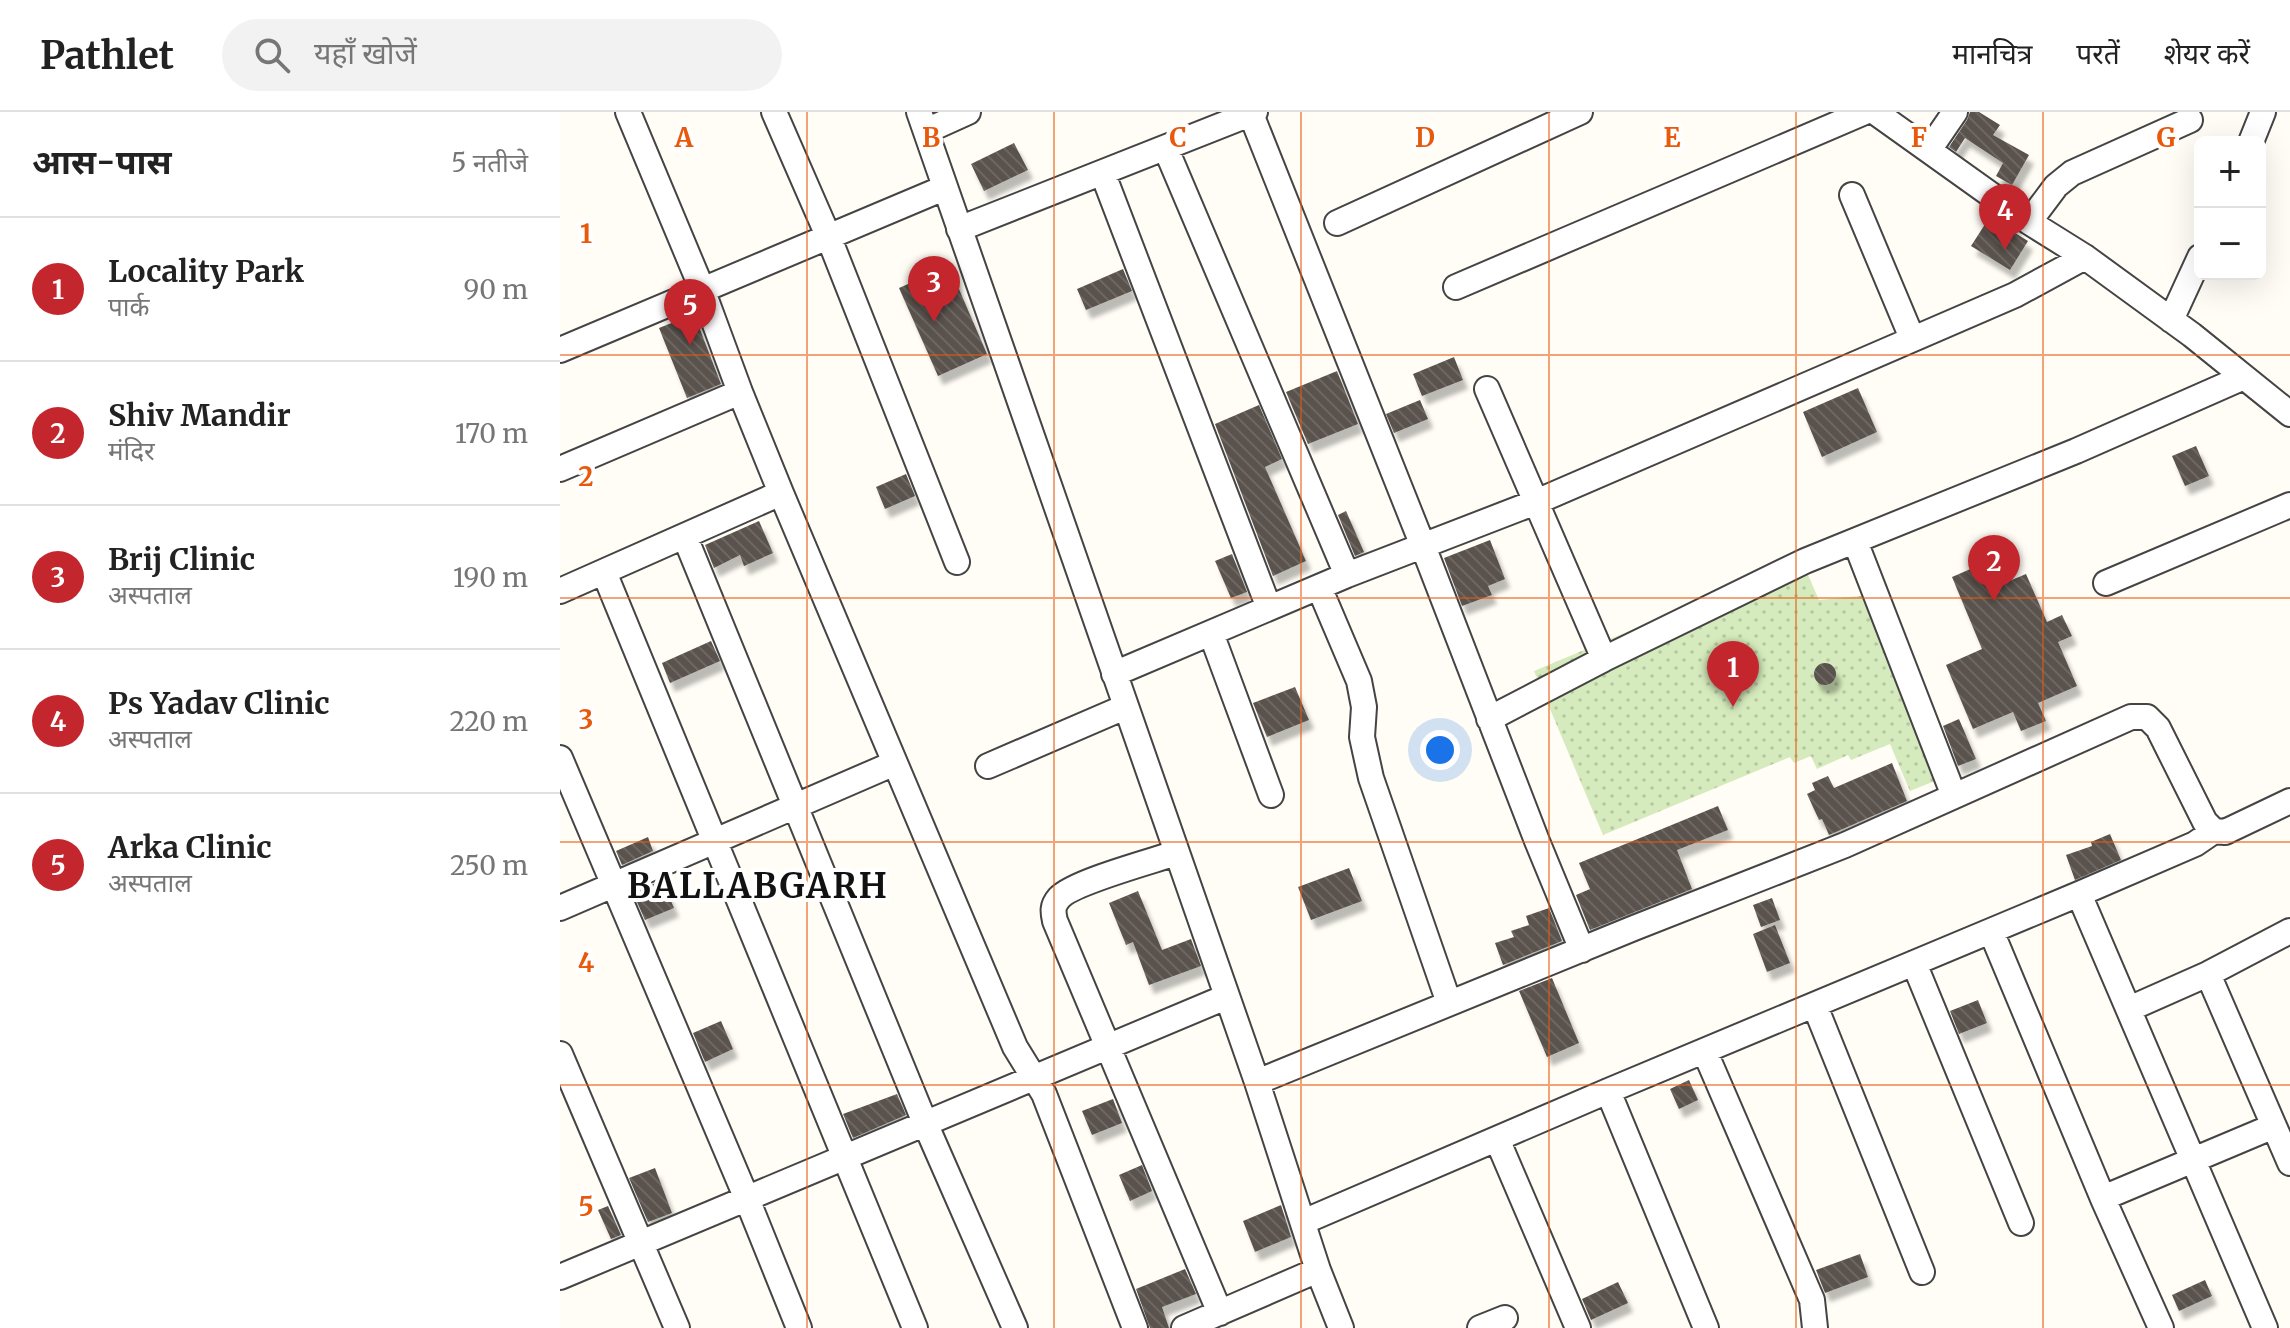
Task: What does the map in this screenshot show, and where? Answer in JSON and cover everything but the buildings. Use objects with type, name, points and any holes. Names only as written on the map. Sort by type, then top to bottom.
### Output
[{"type":"street","points":[[628,112],[702,289],[781,493],[1015,1047],[1044,1094],[1135,1328]]},
{"type":"street","points":[[774,112],[829,238],[957,562]]},
{"type":"street","points":[[968,112],[922,122],[1257,1082],[1318,1270],[1341,1328]]},
{"type":"street","points":[[1337,223],[1580,112]]},
{"type":"street","points":[[1456,287],[1865,112]]},
{"type":"street","points":[[1875,112],[2029,222],[2085,257],[2290,414]]},
{"type":"street","points":[[1929,150],[1955,112]]},
{"type":"street","points":[[2253,136],[2263,112]]},
{"type":"street","points":[[959,229],[1253,113],[1582,950]]},
{"type":"street","points":[[2029,222],[2056,186],[2072,173],[2190,120]]},
{"type":"street","points":[[1166,149],[1347,575]]},
{"type":"street","points":[[1103,174],[1269,608]]},
{"type":"street","points":[[562,343],[829,238],[944,188]]},
{"type":"street","points":[[1852,195],[1912,338]]},
{"type":"street","points":[[1114,674],[1347,575],[1536,502],[2015,295],[2085,257]]},
{"type":"street","points":[[2171,320],[2194,270]]},
{"type":"street","points":[[1489,719],[1769,578],[2076,451],[2244,377]]},
{"type":"street","points":[[1487,389],[1604,659]]},
{"type":"street","points":[[560,469],[740,392]]},
{"type":"street","points":[[560,591],[781,493]]},
{"type":"street","points":[[2106,583],[2290,505]]},
{"type":"street","points":[[685,537],[793,807],[925,1123],[1015,1328]]},
{"type":"street","points":[[1855,541],[1954,796]]},
{"type":"street","points":[[604,572],[915,1328]]},
{"type":"street","points":[[1319,587],[1359,681],[1364,707],[1362,737],[1371,778],[1449,1003]]},
{"type":"street","points":[[1211,633],[1271,795]]},
{"type":"street","points":[[988,766],[1125,707]]},
{"type":"street","points":[[1257,1082],[1845,845],[2131,717],[2147,717],[2158,728],[2205,822],[2214,831]]},
{"type":"street","points":[[560,758],[799,1328]]},
{"type":"street","points":[[560,908],[895,763]]},
{"type":"street","points":[[1303,1222],[2079,894],[2195,844],[2214,831],[2225,832],[2290,801]]},
{"type":"street","points":[[1176,853],[1077,887],[1057,899],[1053,909],[1055,921],[1107,1047],[1220,1313]]},
{"type":"street","points":[[2079,894],[2265,1328]]},
{"type":"street","points":[[1991,931],[2161,1328]]},
{"type":"street","points":[[2129,1009],[2208,974],[2290,931]]},
{"type":"street","points":[[1914,963],[2021,1223]]},
{"type":"street","points":[[2208,974],[2290,1163]]},
{"type":"street","points":[[560,1277],[1226,997]]},
{"type":"street","points":[[1815,1006],[1922,1272]]},
{"type":"street","points":[[1705,1052],[1812,1300],[1815,1328]]},
{"type":"street","points":[[560,1054],[677,1328]]},
{"type":"street","points":[[1608,1091],[1706,1328]]},
{"type":"street","points":[[2103,1198],[2274,1126]]},
{"type":"street","points":[[1497,1139],[1578,1328]]},
{"type":"street","points":[[1184,1328],[1318,1270]]},
{"type":"street","points":[[1480,1328],[1505,1318]]},
{"type":"green space","points":[[1801,559],[1819,600],[1870,595],[1947,776],[1910,791],[1890,744],[1851,760],[1848,755],[1817,769],[1811,756],[1794,763],[1790,757],[1603,835],[1534,671]]},
{"type":"place","name":"Ps Yadav Clinic","points":[[2005,250]]},
{"type":"place","name":"Brij Clinic","points":[[934,322]]},
{"type":"place","name":"Arka Clinic","points":[[690,345]]},
{"type":"place","name":"Shiv Mandir","points":[[1994,601]]},
{"type":"place","name":"Locality Park","points":[[1733,707]]},
{"type":"district","name":"BALLABGARH","points":[[758,886]]}]
